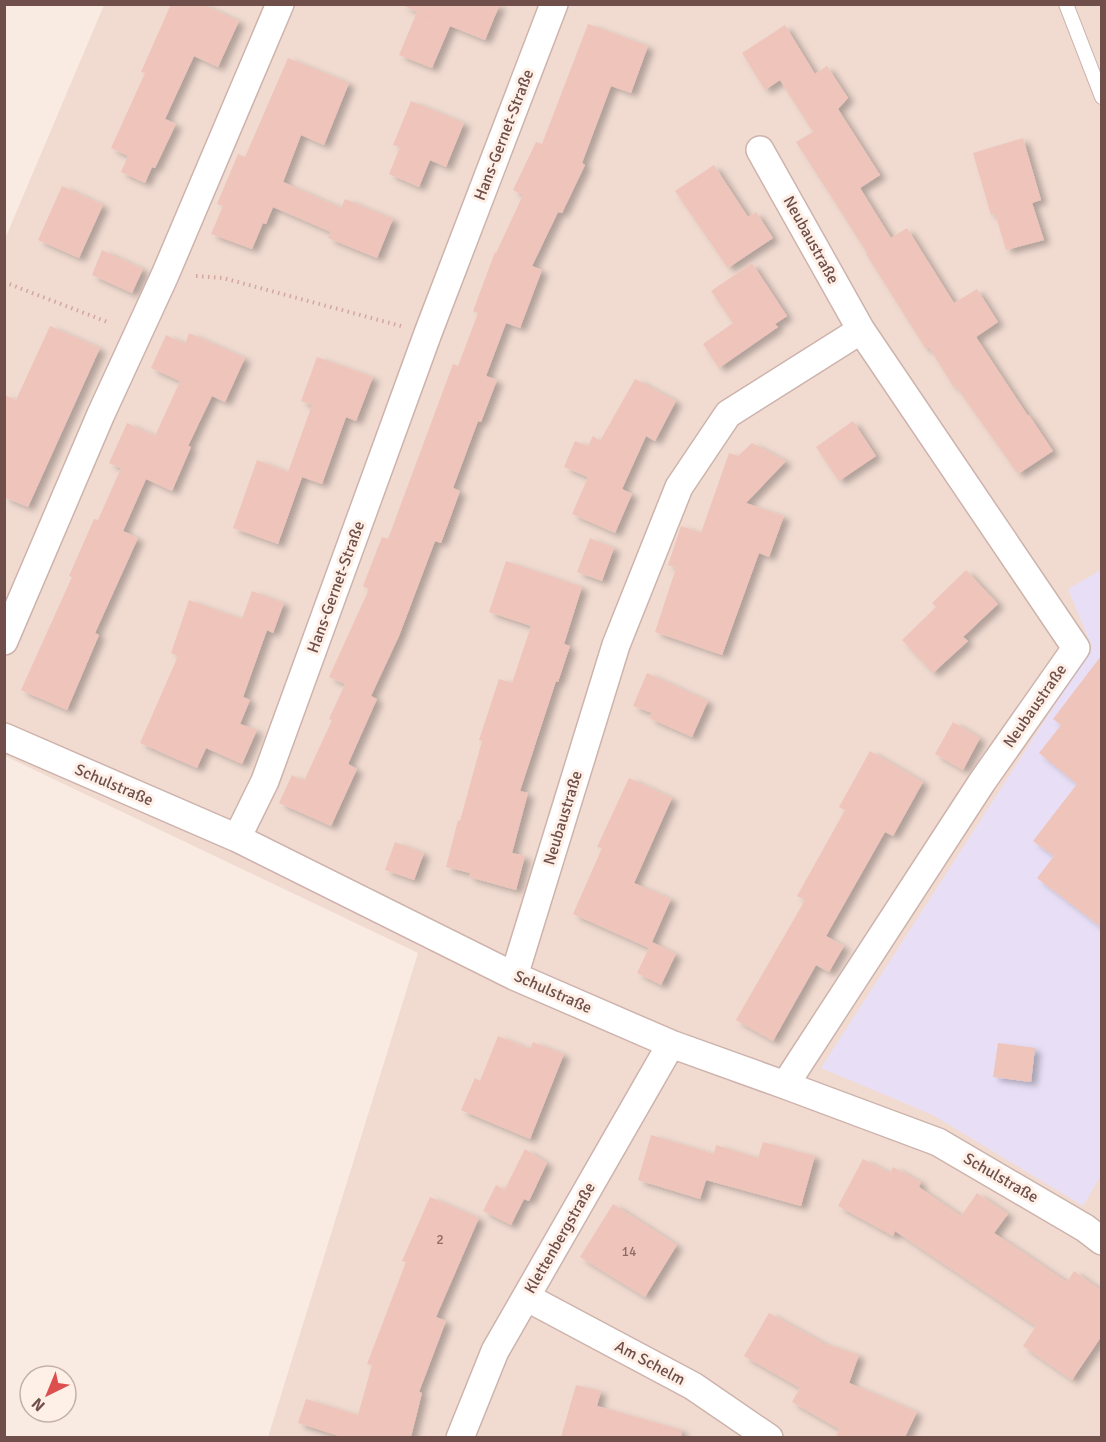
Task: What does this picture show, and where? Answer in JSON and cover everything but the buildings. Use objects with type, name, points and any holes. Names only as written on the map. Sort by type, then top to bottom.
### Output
[{"type":"street","points":[[4,641],[101,414],[165,275],[279,4]]},
{"type":"street","name":"Hans-Gernet-Straße","points":[[237,838],[265,780],[428,333],[554,4]]},
{"type":"street","name":"Neubaustraße","points":[[760,150],[861,330],[1076,648],[982,782],[785,1085]]},
{"type":"street","name":"Neubaustraße","points":[[514,976],[616,645],[679,487],[728,414],[861,330]]},
{"type":"street","name":"Schulstraße","points":[[4,737],[237,838],[514,976],[671,1044],[938,1142],[1085,1228],[1101,1241]]},
{"type":"street","name":"Klettenbergstraße","points":[[460,1437],[495,1350],[671,1044]]},
{"type":"street","name":"Am Schelm","points":[[526,1297],[693,1386],[769,1437]]},
{"type":"lane","points":[[1066,4],[1101,97]]},
{"type":"path","points":[[165,275],[224,278],[428,333]]},
{"type":"path","points":[[4,282],[138,334]]},
{"type":"shaded area","points":[[104,5],[1101,5],[1101,1437],[268,1437],[418,953],[5,756],[4,241]]},
{"type":"shaded area","points":[[1101,570],[1101,1175],[1083,1206],[933,1115],[821,1068],[1092,647],[1068,589]]}]
